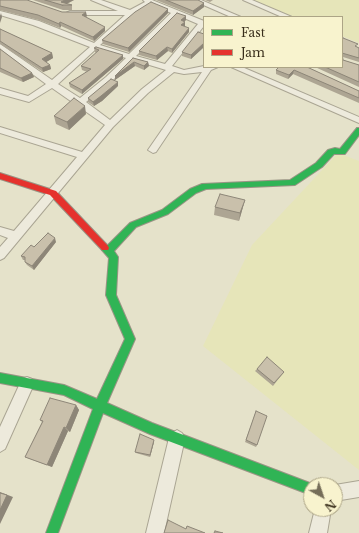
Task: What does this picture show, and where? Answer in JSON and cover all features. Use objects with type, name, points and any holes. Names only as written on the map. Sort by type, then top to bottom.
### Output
[{"type":"street","points":[[94,0],[131,13]]},
{"type":"street","points":[[196,0],[235,16]]},
{"type":"street","points":[[246,0],[286,16]]},
{"type":"street","points":[[0,91],[28,99],[52,84],[131,13],[148,1],[203,23]]},
{"type":"street","points":[[80,102],[109,79],[176,12]]},
{"type":"street","points":[[0,13],[36,23],[95,46],[184,72],[211,68]]},
{"type":"street","points":[[63,13],[131,13]]},
{"type":"street","points":[[0,255],[110,125],[169,68],[203,24]]},
{"type":"street","points":[[0,46],[110,125]]},
{"type":"street","points":[[153,150],[211,68]]},
{"type":"street","points":[[237,68],[359,120]]},
{"type":"street","points":[[0,130],[84,156]]},
{"type":"street","points":[[108,251],[132,225],[165,212],[193,191],[205,186],[292,183],[319,165],[331,152],[335,150],[342,152],[359,130]]},
{"type":"street","points":[[0,176],[53,193],[114,257],[111,295],[130,339],[100,406],[52,533]]},
{"type":"street","points":[[0,230],[16,236]]},
{"type":"street","points":[[0,378],[64,390],[177,438],[303,485]]},
{"type":"street","points":[[0,444],[27,384]]},
{"type":"street","points":[[155,533],[177,438]]},
{"type":"street","points":[[343,492],[359,489]]},
{"type":"street","points":[[318,533],[321,517]]},
{"type":"green space","points":[[250,0],[359,0],[359,43],[343,36],[343,16],[291,16]]},
{"type":"green space","points":[[338,153],[359,161],[359,470],[203,346],[252,245]]},
{"type":"building","points":[[0,0],[27,0],[62,12],[86,12],[82,15],[105,27],[93,37],[60,22],[59,24],[38,15],[0,6]]},
{"type":"building","points":[[45,0],[65,0],[61,2],[72,5],[62,5]]},
{"type":"building","points":[[166,0],[198,0],[204,3],[193,11]]},
{"type":"building","points":[[151,2],[168,9],[128,48],[102,40],[135,12]]},
{"type":"building","points":[[177,13],[186,16],[181,20],[185,22],[181,25],[189,28],[172,49],[167,47],[156,56],[139,51]]},
{"type":"building","points":[[0,29],[52,53],[42,59],[50,65],[42,68],[0,41]]},
{"type":"building","points":[[198,32],[203,34],[203,44],[191,55],[182,52]]},
{"type":"building","points":[[343,38],[358,44],[355,46],[359,48],[359,58],[343,53]]},
{"type":"building","points":[[96,47],[123,55],[82,90],[69,83],[91,69],[81,66],[99,50],[94,48]]},
{"type":"building","points":[[0,49],[32,73],[21,78],[0,68]]},
{"type":"building","points":[[133,58],[148,62],[144,66],[134,62],[115,76]]},
{"type":"building","points":[[343,60],[359,65],[359,82],[327,68],[343,68]]},
{"type":"building","points":[[278,68],[309,68],[359,91],[359,98],[294,70],[289,75],[276,70]]},
{"type":"building","points":[[111,79],[118,82],[93,102],[88,98]]},
{"type":"building","points":[[74,98],[85,106],[67,122],[54,116]]},
{"type":"building","points":[[220,194],[245,200],[240,213],[215,207]]},
{"type":"building","points":[[48,233],[55,238],[32,266],[25,262],[25,257],[21,256],[31,245],[34,247]]},
{"type":"building","points":[[267,357],[284,372],[274,383],[257,369]]},
{"type":"building","points":[[50,398],[76,405],[66,428],[64,427],[47,465],[25,457],[43,421],[40,420]]},
{"type":"building","points":[[256,411],[267,416],[257,445],[246,440]]},
{"type":"building","points":[[140,434],[154,440],[150,455],[135,452]]},
{"type":"building","points":[[0,493],[7,495],[0,510]]},
{"type":"building","points":[[168,520],[186,529],[187,526],[205,533],[164,533]]},
{"type":"traffic: fast","points":[[108,251],[133,225],[165,212],[193,191],[205,186],[292,183],[319,165],[331,152],[335,150],[342,152],[359,130]]},
{"type":"traffic: fast","points":[[52,533],[100,406],[130,339],[111,295],[114,257],[105,248]]},
{"type":"traffic: fast","points":[[0,378],[64,390],[150,428],[303,486]]},
{"type":"traffic: jam","points":[[0,176],[53,193],[105,248]]}]
